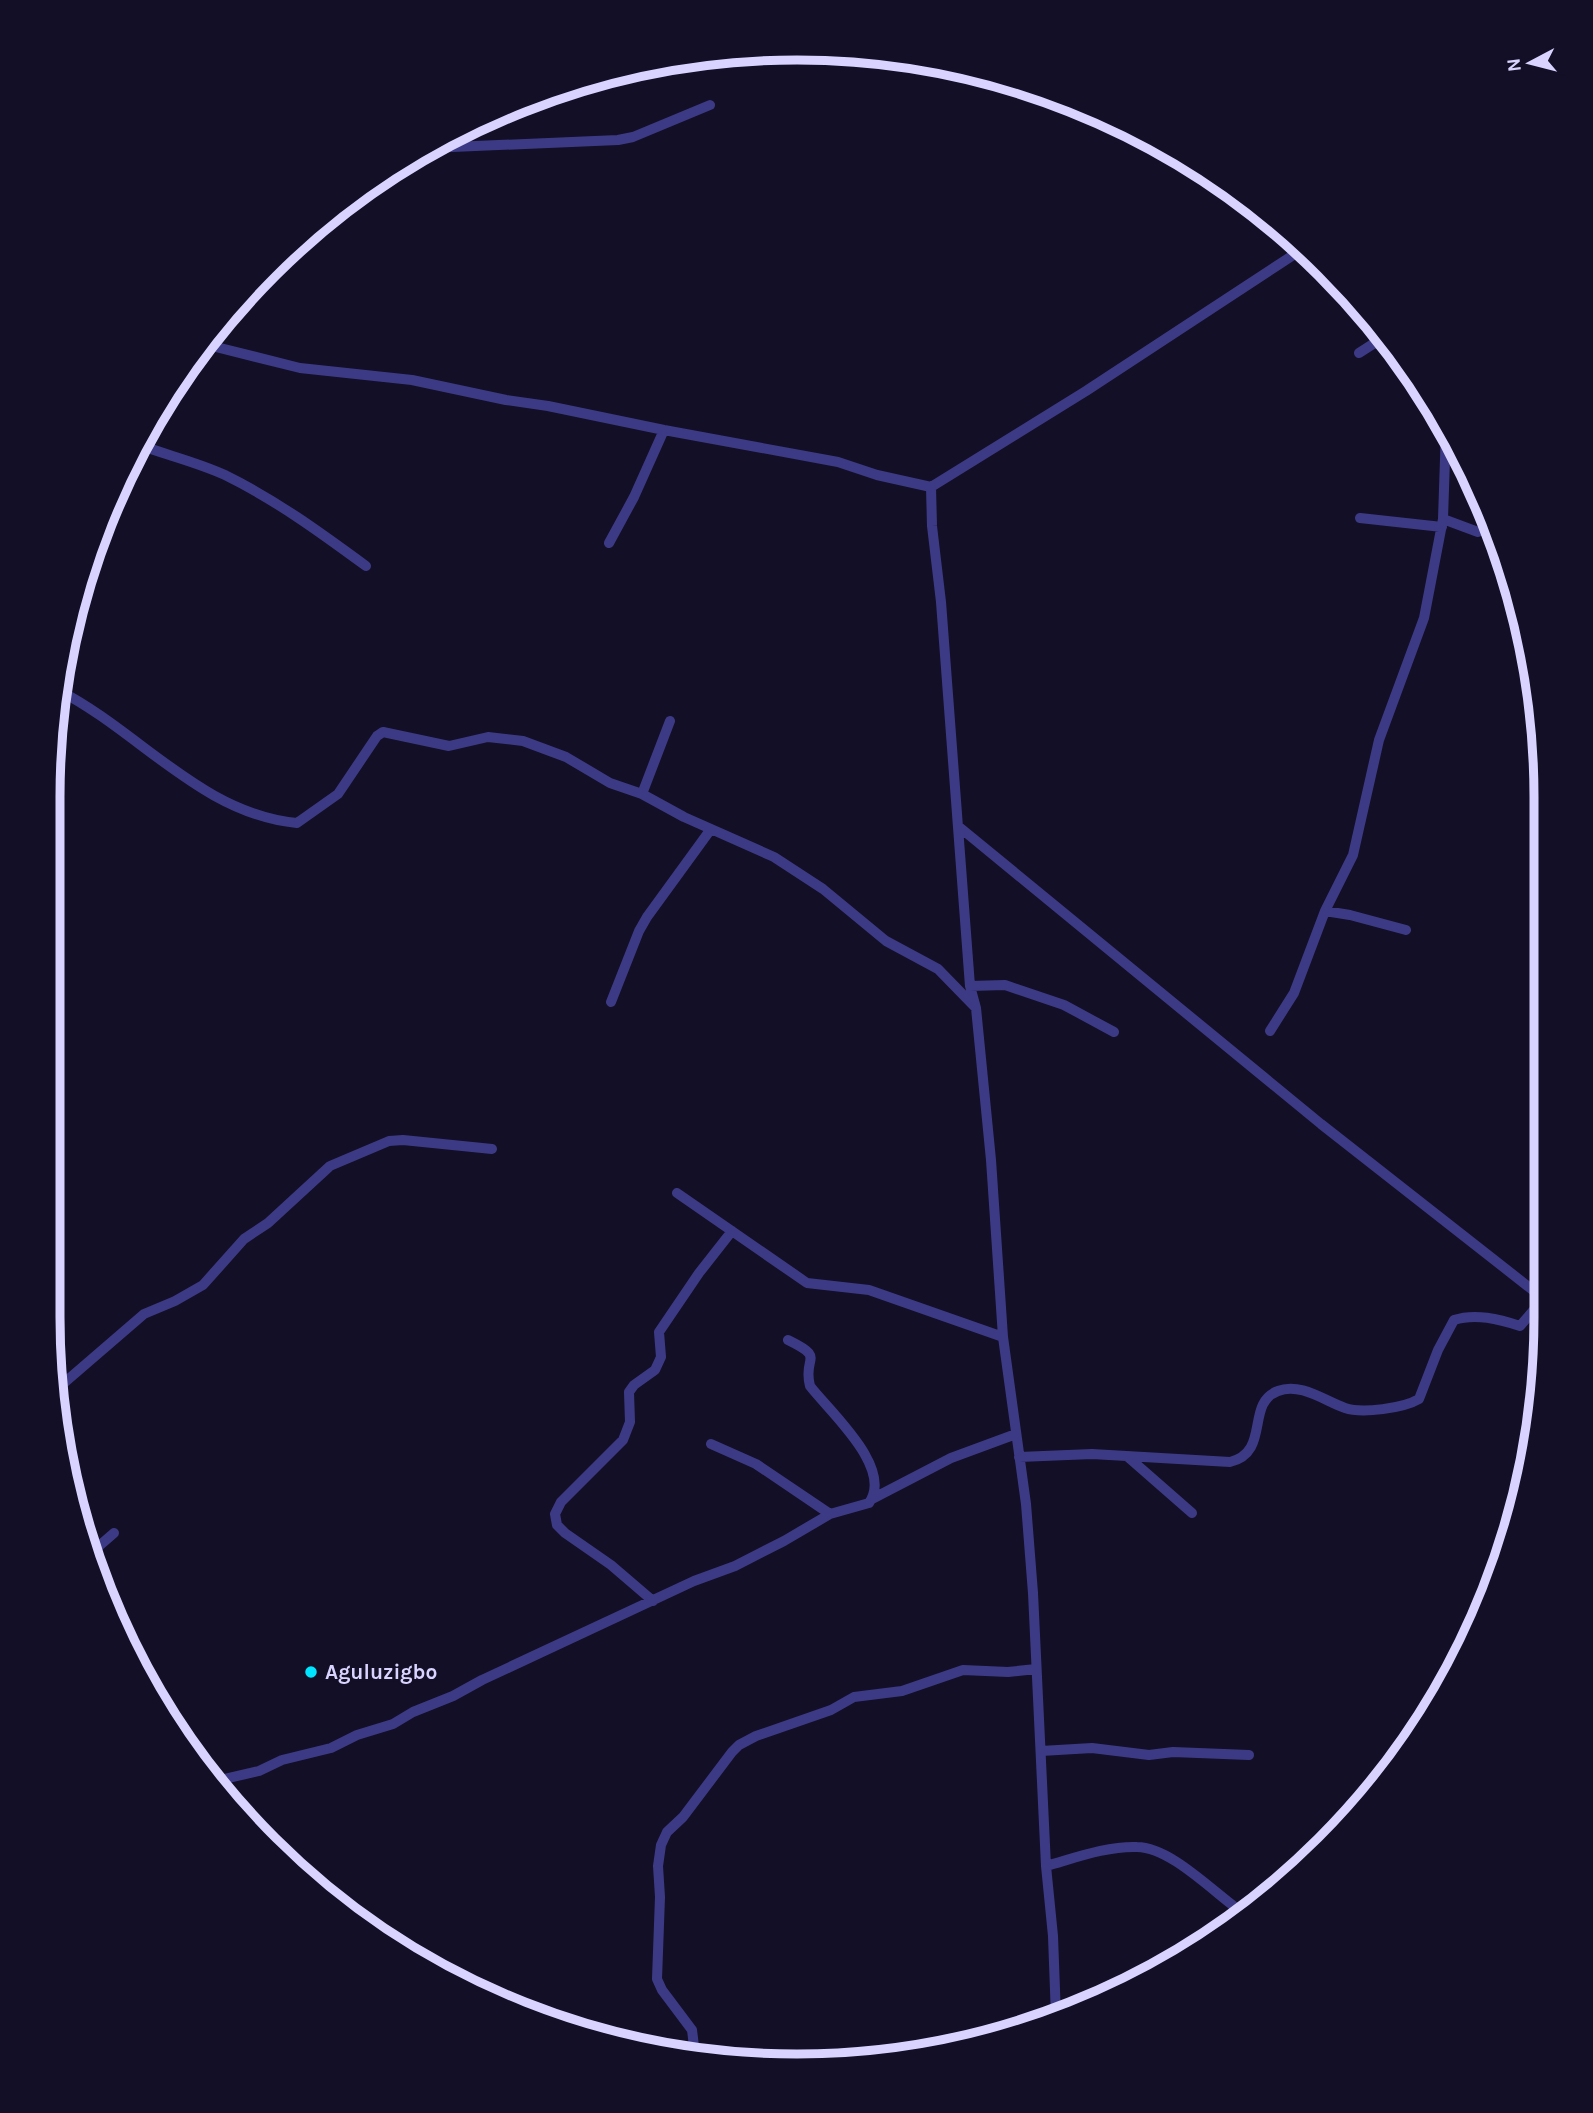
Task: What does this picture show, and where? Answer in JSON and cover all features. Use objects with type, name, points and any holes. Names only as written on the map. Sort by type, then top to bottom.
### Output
[{"type":"street","points":[[449,147],[618,140],[634,137],[710,105]]},
{"type":"street","points":[[213,346],[300,368],[412,380],[838,462],[877,475],[931,487],[1086,391],[1295,254]]},
{"type":"street","points":[[1359,353],[1377,343]]},
{"type":"street","points":[[609,543],[634,497],[664,430]]},
{"type":"street","points":[[148,448],[222,474],[260,494],[296,515],[366,566]]},
{"type":"street","points":[[1270,1031],[1294,993],[1325,911],[1353,855],[1379,740],[1424,618],[1442,523],[1445,448]]},
{"type":"street","points":[[931,487],[970,986],[976,1008],[1003,1336],[1026,1504],[1056,2006]]},
{"type":"street","points":[[1360,518],[1442,523],[1478,532]]},
{"type":"street","points":[[67,695],[87,706],[218,799],[257,815],[284,822],[297,823],[303,820],[338,794],[377,736],[383,732],[449,746],[488,737],[523,741],[566,757],[610,783],[642,794],[774,858],[823,889],[886,941],[938,969],[976,1008]]},
{"type":"street","points":[[642,794],[670,721]]},
{"type":"street","points":[[958,826],[1321,1124],[1534,1291]]},
{"type":"street","points":[[611,1002],[647,917],[711,829]]},
{"type":"street","points":[[1325,911],[1406,930]]},
{"type":"street","points":[[970,986],[1005,985],[1064,1005],[1114,1032]]},
{"type":"street","points":[[63,1384],[144,1314],[175,1301],[203,1284],[244,1240],[268,1223],[330,1166],[388,1141],[403,1140],[492,1149]]},
{"type":"street","points":[[677,1193],[807,1283],[869,1290],[1003,1336]]},
{"type":"street","points":[[653,1601],[611,1565],[565,1533],[557,1525],[555,1514],[561,1503],[623,1440],[630,1422],[629,1392],[634,1385],[655,1370],[661,1357],[659,1332],[699,1273],[732,1231]]},
{"type":"street","points":[[1018,1457],[1092,1454],[1164,1456],[1230,1462],[1243,1458],[1253,1446],[1264,1402],[1278,1391],[1297,1389],[1357,1410],[1409,1405],[1419,1399],[1438,1350],[1454,1320],[1465,1317],[1501,1319],[1520,1326],[1534,1310]]},
{"type":"street","points":[[788,1340],[808,1350],[812,1356],[808,1379],[810,1386],[869,1459],[874,1491],[872,1499]]},
{"type":"street","points":[[223,1779],[259,1771],[282,1760],[331,1748],[357,1735],[393,1724],[482,1679],[748,1560],[831,1514],[860,1506],[951,1458],[1016,1434]]},
{"type":"street","points":[[712,1444],[756,1464],[831,1514]]},
{"type":"street","points":[[1128,1457],[1192,1513]]},
{"type":"street","points":[[97,1547],[114,1533]]},
{"type":"street","points":[[694,2046],[692,2030],[662,1990],[657,1979],[659,1855],[667,1832],[683,1817],[732,1752],[739,1745],[756,1737],[831,1710],[854,1697],[902,1691],[963,1670],[1008,1672],[1036,1669]]},
{"type":"street","points":[[1041,1751],[1092,1748],[1149,1755],[1173,1752],[1249,1755]]},
{"type":"street","points":[[1046,1866],[1096,1852],[1139,1846],[1157,1851],[1176,1862],[1236,1908]]},
{"type":"place","name":"Aguluzigbo","points":[[311,1672]]}]
